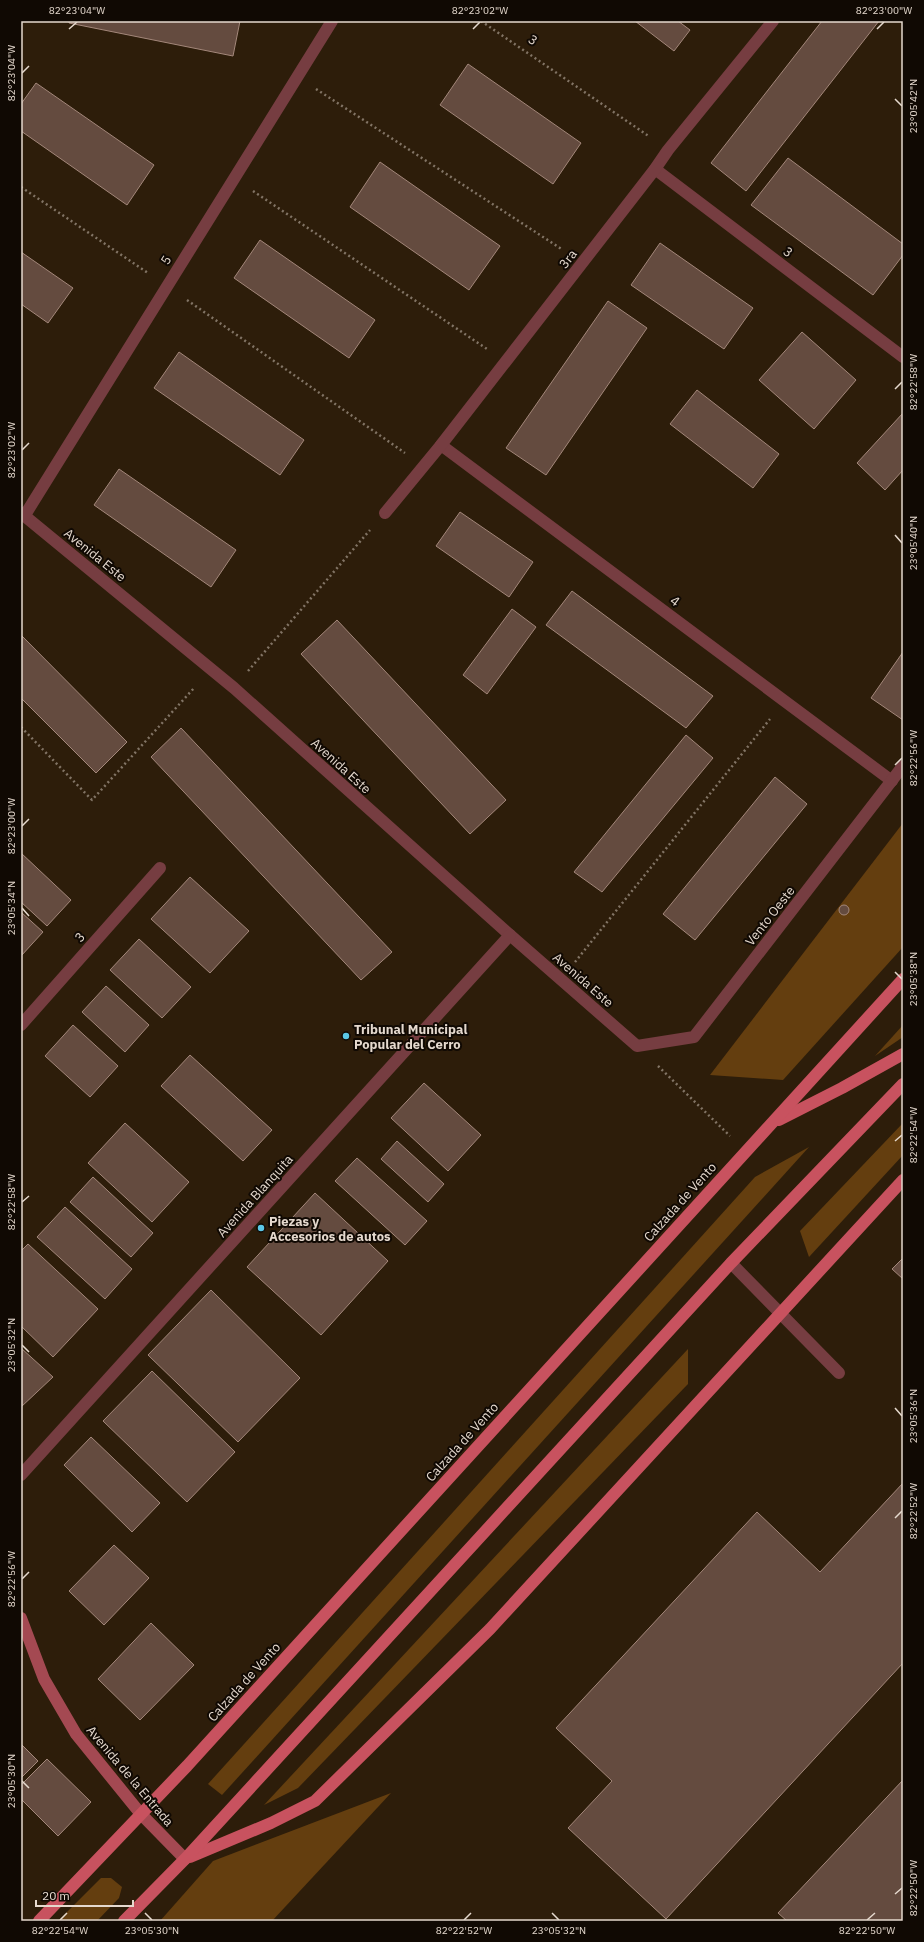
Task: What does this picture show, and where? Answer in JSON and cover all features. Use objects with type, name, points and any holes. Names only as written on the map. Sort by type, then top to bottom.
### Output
[{"type":"main road","name":"Calzada de Vento","points":[[39,1921],[140,1813],[187,1766],[903,979]]},
{"type":"main road","points":[[772,1123],[842,1088],[903,1054]]},
{"type":"main road","points":[[124,1921],[185,1860],[731,1262],[903,1084]]},
{"type":"main road","points":[[185,1860],[271,1823],[315,1801],[490,1629],[903,1180]]},
{"type":"street","name":"5","points":[[23,514],[332,21]]},
{"type":"street","name":"3ra","points":[[385,513],[506,362],[655,169],[668,150],[773,21]]},
{"type":"street","name":"3","points":[[655,169],[903,357]]},
{"type":"street","name":"4","points":[[441,445],[892,781]]},
{"type":"street","name":"Avenida Este","points":[[23,514],[234,688],[510,935],[638,1046]]},
{"type":"street","name":"Vento Oeste","points":[[638,1046],[694,1037],[903,766]]},
{"type":"street","name":"3","points":[[21,1026],[160,868]]},
{"type":"street","name":"Avenida Blanquita","points":[[21,1475],[510,935]]},
{"type":"street","points":[[731,1262],[839,1373]]},
{"type":"street","name":"Avenida de la Entrada","points":[[21,1618],[44,1679],[76,1734],[140,1813],[185,1860]]},
{"type":"path","name":"3","points":[[481,21],[668,150]]},
{"type":"path","points":[[297,77],[583,262]]},
{"type":"path","points":[[234,179],[506,362]]},
{"type":"path","points":[[21,187],[167,286],[424,466]]},
{"type":"path","points":[[234,688],[385,513]]},
{"type":"path","points":[[21,727],[92,800],[212,669]]},
{"type":"path","points":[[561,980],[785,700]]},
{"type":"path","points":[[638,1046],[745,1151]]},
{"type":"shaded area","points":[[903,823],[903,947],[783,1080],[710,1075]]},
{"type":"shaded area","points":[[903,1025],[903,1037],[875,1056]]},
{"type":"shaded area","points":[[903,1123],[903,1155],[809,1257],[800,1231]]},
{"type":"shaded area","points":[[809,1147],[222,1795],[208,1784],[755,1177]]},
{"type":"shaded area","points":[[688,1349],[688,1384],[298,1788],[264,1805]]},
{"type":"shaded area","points":[[391,1793],[272,1921],[160,1921],[213,1861]]},
{"type":"shaded area","points":[[101,1878],[111,1878],[122,1887],[119,1898],[97,1921],[58,1921]]},
{"type":"building","points":[[69,21],[240,21],[233,56],[69,23]]},
{"type":"building","points":[[635,21],[678,21],[690,30],[674,51]]},
{"type":"building","points":[[822,21],[879,21],[746,191],[711,163]]},
{"type":"building","points":[[468,64],[581,143],[553,184],[440,105]]},
{"type":"building","points":[[36,83],[154,165],[127,205],[21,131],[21,104]]},
{"type":"building","points":[[788,158],[903,244],[903,255],[873,295],[751,205]]},
{"type":"building","points":[[380,162],[500,246],[469,290],[350,207]]},
{"type":"building","points":[[260,240],[375,320],[349,358],[234,278]]},
{"type":"building","points":[[660,243],[753,308],[724,349],[631,285]]},
{"type":"building","points":[[21,252],[73,288],[48,323],[21,304]]},
{"type":"building","points":[[608,301],[647,328],[546,475],[506,448]]},
{"type":"building","points":[[802,332],[856,380],[814,429],[759,380]]},
{"type":"building","points":[[179,352],[304,440],[280,475],[154,388]]},
{"type":"building","points":[[697,390],[779,454],[753,488],[670,424]]},
{"type":"building","points":[[903,413],[903,470],[885,490],[857,463]]},
{"type":"building","points":[[119,469],[236,550],[211,587],[94,505]]},
{"type":"building","points":[[460,512],[533,562],[509,597],[436,546]]},
{"type":"building","points":[[572,591],[713,696],[686,728],[546,625]]},
{"type":"building","points":[[512,609],[536,627],[487,694],[463,675]]},
{"type":"building","points":[[337,620],[506,800],[470,834],[301,654]]},
{"type":"building","points":[[21,635],[127,742],[96,773],[21,698]]},
{"type":"building","points":[[903,652],[903,720],[871,698]]},
{"type":"building","points":[[181,728],[392,952],[361,980],[151,757]]},
{"type":"building","points":[[686,735],[713,758],[602,892],[574,872]]},
{"type":"building","points":[[775,777],[807,804],[695,940],[663,914]]},
{"type":"building","points":[[21,853],[71,900],[47,926],[21,902]]},
{"type":"building","points":[[190,877],[249,931],[210,973],[151,919]]},
{"type":"building","points":[[844,905],[849,910],[844,915],[839,910]]},
{"type":"building","points":[[21,912],[43,932],[21,956]]},
{"type":"building","points":[[139,939],[191,987],[162,1018],[110,970]]},
{"type":"building","points":[[106,986],[149,1025],[125,1052],[82,1012]]},
{"type":"building","points":[[73,1025],[118,1066],[90,1097],[45,1056]]},
{"type":"building","points":[[190,1055],[272,1130],[243,1161],[161,1086]]},
{"type":"building","points":[[424,1083],[481,1135],[448,1171],[391,1118]]},
{"type":"building","points":[[125,1123],[189,1182],[152,1222],[88,1163]]},
{"type":"building","points":[[397,1141],[444,1184],[428,1202],[381,1159]]},
{"type":"building","points":[[357,1158],[427,1221],[405,1245],[335,1181]]},
{"type":"building","points":[[93,1177],[153,1233],[131,1257],[70,1202]]},
{"type":"building","points":[[315,1193],[388,1261],[321,1335],[247,1267]]},
{"type":"building","points":[[65,1207],[132,1269],[105,1299],[37,1237]]},
{"type":"building","points":[[28,1244],[98,1309],[53,1357],[21,1326],[21,1251]]},
{"type":"building","points":[[903,1258],[903,1279],[892,1269]]},
{"type":"building","points":[[211,1290],[300,1378],[238,1442],[148,1355]]},
{"type":"building","points":[[21,1348],[53,1377],[21,1407]]},
{"type":"building","points":[[152,1371],[235,1452],[187,1502],[103,1421]]},
{"type":"building","points":[[91,1437],[160,1503],[132,1532],[64,1465]]},
{"type":"building","points":[[903,1483],[903,1663],[666,1919],[568,1828],[612,1781],[556,1728],[757,1512],[820,1572]]},
{"type":"building","points":[[114,1545],[149,1578],[104,1625],[69,1591]]},
{"type":"building","points":[[151,1623],[194,1665],[140,1720],[98,1679]]},
{"type":"building","points":[[21,1744],[38,1761],[21,1778]]},
{"type":"building","points":[[47,1759],[91,1802],[58,1836],[21,1799],[21,1785]]},
{"type":"building","points":[[903,1780],[903,1921],[787,1921],[778,1913]]},
{"type":"place","name":"Tribunal Municipal Popular del Cerro","points":[[346,1036]]},
{"type":"place","name":"Piezas y Accesorios de autos","points":[[261,1228]]}]
